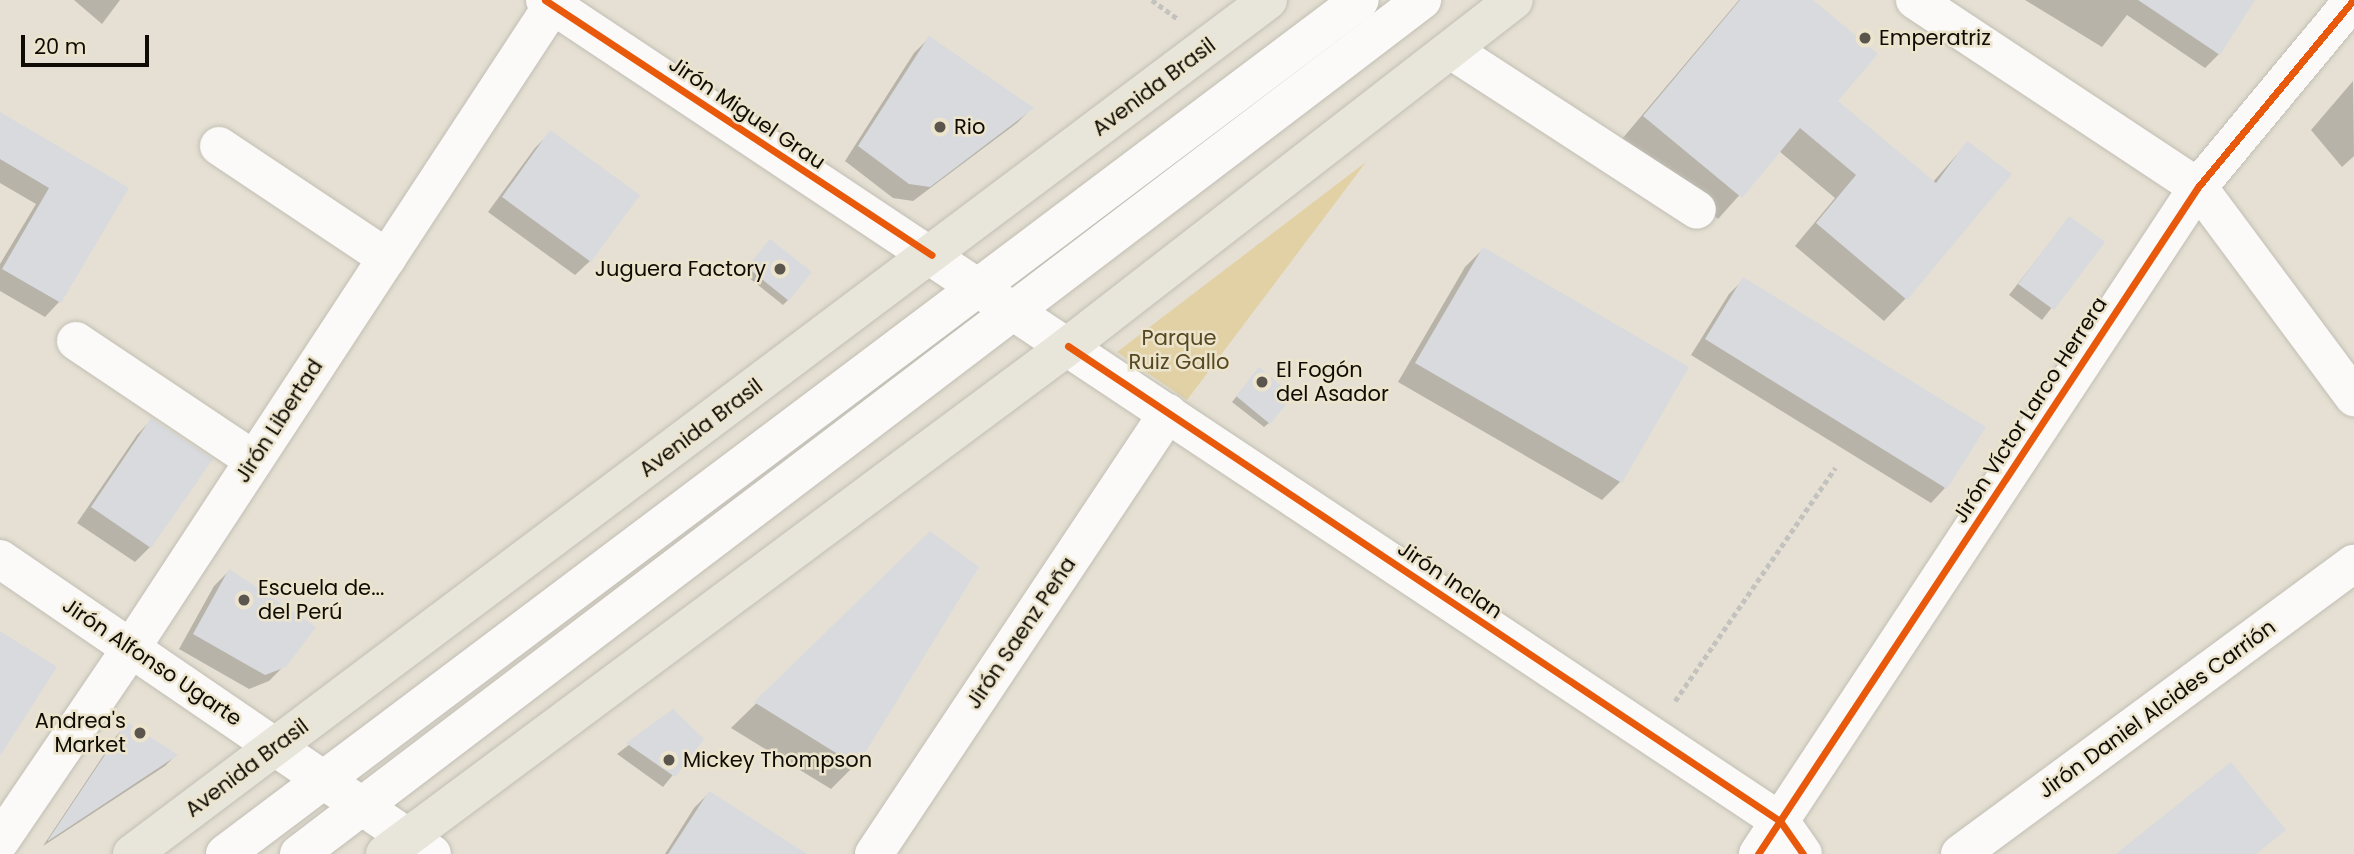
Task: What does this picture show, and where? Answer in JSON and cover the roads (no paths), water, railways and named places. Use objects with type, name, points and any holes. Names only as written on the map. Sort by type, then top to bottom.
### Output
[{"type":"main road","name":"Avenida Brasil","points":[[132,854],[1268,0]]},
{"type":"main road","points":[[408,848],[1068,346],[1514,0]]},
{"type":"street","points":[[225,854],[1360,0]]},
{"type":"street","points":[[299,854],[1015,311],[1046,283],[1422,0]]},
{"type":"street","points":[[1915,0],[2198,187],[2354,397]]},
{"type":"street","name":"Jirón Víctor Larco Herrera","points":[[1758,854],[2198,187],[2353,0]]},
{"type":"street","name":"Jirón Miguel Grau","points":[[551,2],[1068,346]]},
{"type":"street","name":"Jirón Libertad","points":[[0,841],[131,648],[551,2]]},
{"type":"street","points":[[1451,50],[1697,210]]},
{"type":"street","points":[[219,146],[387,258]]},
{"type":"street","points":[[76,341],[254,460]]},
{"type":"street","name":"Jirón Inclan","points":[[1068,346],[1780,821],[1803,854]]},
{"type":"street","name":"Jirón Saenz Peña","points":[[874,854],[1168,413]]},
{"type":"street","name":"Jirón Alfonso Ugarte","points":[[0,559],[324,779],[362,806],[408,848]]},
{"type":"street","name":"Jirón Daniel Alcides Carrión","points":[[1960,854],[2354,564]]},
{"type":"place","name":"Emperatriz","points":[[1865,38]]},
{"type":"place","name":"Rio","points":[[940,127]]},
{"type":"place","name":"Juguera Factory","points":[[780,269]]},
{"type":"place","name":"El Fogón del Asador","points":[[1262,382]]},
{"type":"place","name":"Escuela de... del Perú","points":[[244,600]]},
{"type":"place","name":"Andrea's Market","points":[[140,733]]},
{"type":"place","name":"Mickey Thompson","points":[[669,760]]},
{"type":"park label","name":"Parque Ruiz Gallo","points":[[1179,350]]}]
